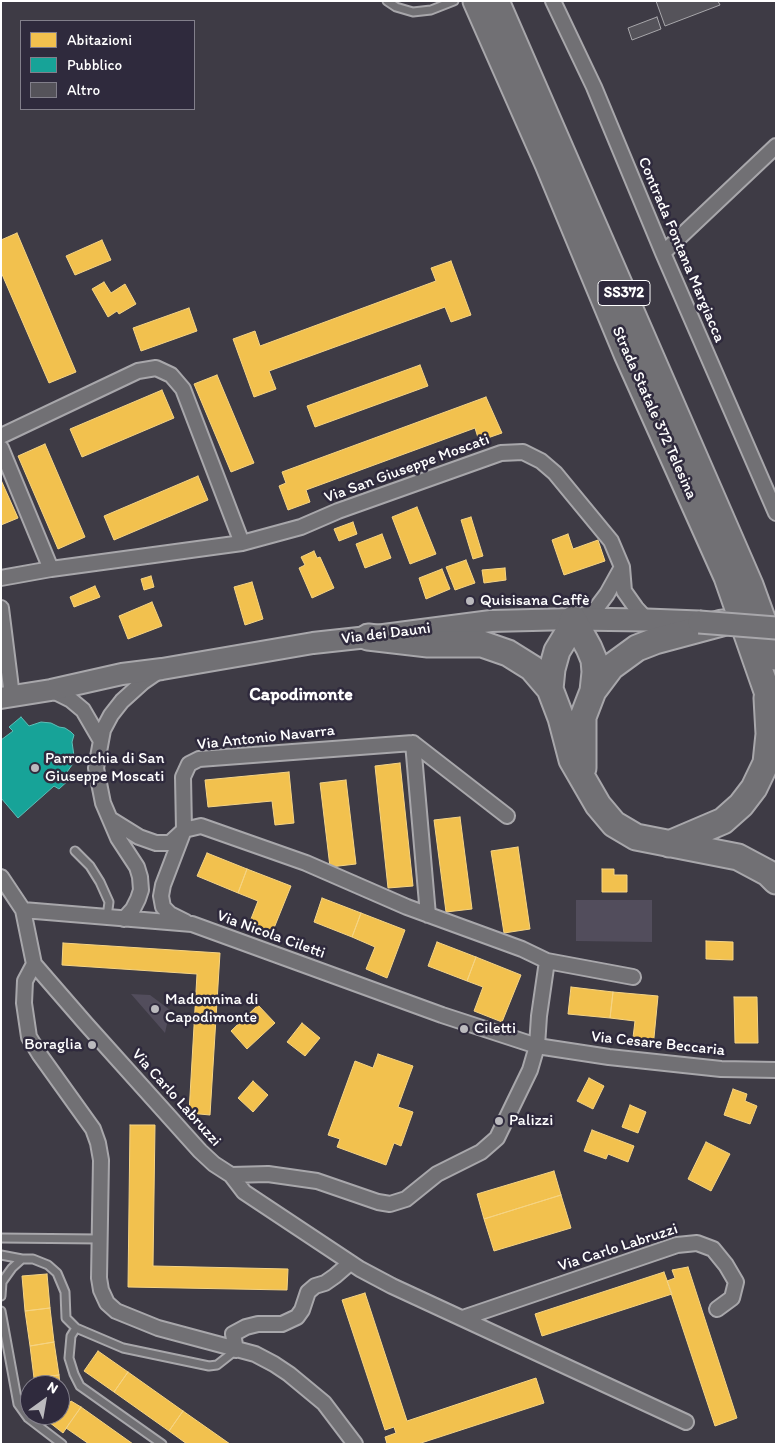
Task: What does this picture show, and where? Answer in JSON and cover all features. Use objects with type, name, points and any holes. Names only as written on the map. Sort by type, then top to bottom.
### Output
[{"type":"highway","name":"Strada Statale 372 Telesina","points":[[476,1],[548,164],[627,354],[727,577],[776,717]]},
{"type":"highway","name":"Strada Statale 372 Telesina","points":[[496,1],[750,584],[776,656]]},
{"type":"highway","points":[[550,689],[552,669],[557,651],[568,633],[573,619]]},
{"type":"highway","points":[[573,619],[594,660],[596,672],[593,691],[583,717],[583,778]]},
{"type":"highway","points":[[593,691],[611,667],[622,657],[637,648],[710,623]]},
{"type":"highway","points":[[368,637],[428,644],[482,644],[508,653],[532,668],[550,689],[561,718],[572,760],[598,805],[614,824],[636,837],[738,857],[768,873],[776,880]]},
{"type":"highway","points":[[669,844],[723,821],[754,788],[766,763],[769,734],[767,693]]},
{"type":"main road","name":"Via dei Dauni","points":[[6,697],[51,690],[122,674],[313,643],[491,621],[647,620],[776,628]]},
{"type":"street","name":"Contrada Fontana Margiacca","points":[[554,1],[594,87],[662,253],[776,513]]},
{"type":"street","points":[[662,253],[776,146]]},
{"type":"street","points":[[1,436],[138,371],[156,368],[171,375],[183,389],[242,543]]},
{"type":"street","points":[[1,448],[51,570]]},
{"type":"street","name":"Via San Giuseppe Moscati","points":[[1,578],[242,543],[301,527],[338,511],[501,453],[523,452],[541,461],[556,473],[611,541],[622,567],[624,591],[647,620]]},
{"type":"street","points":[[573,619],[594,610],[607,594],[622,567]]},
{"type":"street","points":[[1,608],[6,697]]},
{"type":"street","points":[[124,919],[138,898],[141,890],[140,877],[137,867],[118,838],[103,803],[96,768],[104,730],[111,715],[122,701],[143,682],[162,669]]},
{"type":"street","points":[[51,690],[71,700],[83,710],[101,741]]},
{"type":"street","points":[[413,742],[507,816]]},
{"type":"street","points":[[413,742],[428,915]]},
{"type":"street","name":"Via Antonio Navarra","points":[[192,924],[170,914],[163,907],[161,896],[163,885],[184,830],[183,777],[189,764],[199,759],[413,742]]},
{"type":"street","points":[[110,819],[139,837],[156,843],[170,843],[184,830],[201,826],[306,863],[428,915],[547,961],[633,977]]},
{"type":"street","points":[[1,877],[23,910]]},
{"type":"street","name":"Via Nicola Ciletti","points":[[23,910],[192,924],[442,1015],[537,1046]]},
{"type":"street","name":"Via Carlo Labruzzi","points":[[23,910],[34,964],[200,1152],[230,1175],[244,1192],[350,1262],[392,1286],[686,1422]]},
{"type":"street","points":[[230,1175],[268,1174],[317,1181],[378,1202],[390,1204],[406,1199],[438,1174],[481,1152],[496,1138],[530,1070],[537,1046],[539,1016],[547,961]]},
{"type":"street","points":[[34,964],[26,981],[24,1003],[29,1037],[93,1129],[101,1160],[99,1278],[101,1290],[107,1304],[116,1311],[158,1328],[255,1354],[289,1374],[324,1403],[355,1444]]},
{"type":"street","name":"Via Cesare Beccaria","points":[[537,1046],[609,1057],[721,1070],[776,1070]]},
{"type":"street","name":"Via Carlo Labruzzi","points":[[463,1318],[677,1245],[698,1243],[712,1249],[726,1265],[736,1282],[732,1298],[717,1309]]},
{"type":"street","points":[[236,1350],[233,1334],[246,1327],[258,1324],[282,1324],[297,1317],[302,1310],[308,1292],[315,1286],[326,1283],[336,1276],[350,1262]]},
{"type":"lane","points":[[387,1],[396,7],[413,12],[431,10],[454,1]]},
{"type":"lane","points":[[75,852],[90,866],[100,882],[109,902],[107,918]]},
{"type":"lane","points":[[1,1238],[99,1239]]},
{"type":"lane","points":[[1,1255],[22,1260],[33,1259],[48,1265],[57,1273],[65,1292],[66,1318],[76,1328],[123,1348],[209,1366],[216,1365],[236,1350]]},
{"type":"lane","points":[[1,1296],[2,1282],[12,1268],[22,1260]]},
{"type":"lane","points":[[1,1311],[18,1404],[28,1418],[62,1444]]},
{"type":"lane","points":[[76,1328],[71,1336],[69,1358],[80,1386],[162,1444]]},
{"type":"shaded area","points":[[576,900],[652,900],[652,942],[576,941]]},
{"type":"shaded area","points":[[131,994],[150,995],[170,1010],[165,1033]]},
{"type":"building: Abitazioni","points":[[17,233],[76,372],[49,383],[1,272],[1,240]]},
{"type":"building: Abitazioni","points":[[102,240],[111,260],[75,275],[66,256]]},
{"type":"building: Abitazioni","points":[[451,261],[471,315],[451,322],[445,307],[269,371],[276,389],[254,397],[233,339],[255,331],[260,346],[436,281],[431,268]]},
{"type":"building: Abitazioni","points":[[104,282],[111,293],[125,284],[136,304],[119,314],[117,311],[108,317],[92,289]]},
{"type":"building: Abitazioni","points":[[189,308],[197,331],[141,351],[133,328]]},
{"type":"building: Abitazioni","points":[[420,365],[428,386],[315,427],[307,406]]},
{"type":"building: Abitazioni","points":[[217,375],[254,463],[231,472],[194,384]]},
{"type":"building: Abitazioni","points":[[162,390],[174,418],[82,457],[70,429]]},
{"type":"building: Abitazioni","points":[[486,397],[502,433],[479,441],[475,428],[306,490],[310,502],[288,510],[279,486],[286,483],[282,472]]},
{"type":"building: Abitazioni","points":[[45,444],[85,537],[58,549],[18,456]]},
{"type":"building: Abitazioni","points":[[198,476],[208,500],[114,540],[104,516]]},
{"type":"building: Abitazioni","points":[[1,480],[18,518],[1,525]]},
{"type":"building: Abitazioni","points":[[417,507],[436,554],[410,564],[392,517]]},
{"type":"building: Abitazioni","points":[[471,517],[483,556],[473,559],[461,520]]},
{"type":"building: Abitazioni","points":[[353,522],[357,534],[339,541],[334,529]]},
{"type":"building: Abitazioni","points":[[382,534],[391,558],[365,568],[356,544]]},
{"type":"building: Abitazioni","points":[[568,534],[573,549],[598,540],[605,561],[564,575],[552,540]]},
{"type":"building: Abitazioni","points":[[314,551],[317,558],[320,557],[334,588],[312,598],[299,568],[305,565],[301,557]]},
{"type":"building: Abitazioni","points":[[466,560],[475,583],[455,590],[446,567]]},
{"type":"building: Abitazioni","points":[[505,568],[506,580],[484,583],[482,570]]},
{"type":"building: Abitazioni","points":[[442,569],[450,589],[426,599],[419,578]]},
{"type":"building: Abitazioni","points":[[151,576],[154,587],[144,590],[141,579]]},
{"type":"building: Abitazioni","points":[[252,582],[263,619],[245,625],[234,587]]},
{"type":"building: Abitazioni","points":[[95,586],[100,597],[74,607],[70,597]]},
{"type":"building: Abitazioni","points":[[152,602],[162,626],[128,639],[119,616]]},
{"type":"building: Abitazioni","points":[[400,763],[413,886],[388,888],[375,766]]},
{"type":"building: Abitazioni","points":[[289,772],[294,823],[275,825],[272,801],[208,807],[205,780]]},
{"type":"building: Abitazioni","points":[[346,780],[356,864],[330,867],[320,783]]},
{"type":"building: Abitazioni","points":[[460,817],[472,909],[446,912],[434,820]]},
{"type":"building: Abitazioni","points":[[518,847],[530,929],[504,933],[491,851]]},
{"type":"building: Abitazioni","points":[[207,853],[247,869],[238,893],[197,876]]},
{"type":"building: Abitazioni","points":[[247,869],[291,886],[272,933],[249,924],[258,901],[238,893]]},
{"type":"building: Abitazioni","points":[[602,869],[614,869],[614,875],[627,875],[627,892],[602,892]]},
{"type":"building: Abitazioni","points":[[322,898],[361,913],[352,937],[314,922]]},
{"type":"building: Abitazioni","points":[[361,913],[405,930],[387,978],[366,969],[375,947],[352,937]]},
{"type":"building: Abitazioni","points":[[706,941],[733,942],[733,960],[706,959]]},
{"type":"building: Abitazioni","points":[[437,942],[476,957],[467,981],[428,966]]},
{"type":"building: Abitazioni","points":[[63,943],[220,953],[210,1115],[189,1113],[197,974],[62,965]]},
{"type":"building: Abitazioni","points":[[476,957],[521,975],[502,1022],[474,1011],[483,987],[467,981]]},
{"type":"building: Abitazioni","points":[[571,987],[613,992],[610,1018],[568,1014]]},
{"type":"building: Abitazioni","points":[[613,992],[658,996],[653,1048],[632,1046],[635,1021],[610,1018]]},
{"type":"building: Abitazioni","points":[[734,997],[757,997],[758,1043],[735,1043]]},
{"type":"building: Abitazioni","points":[[258,1005],[275,1023],[247,1049],[231,1031]]},
{"type":"building: Abitazioni","points":[[302,1023],[320,1038],[305,1056],[287,1042]]},
{"type":"building: Abitazioni","points":[[378,1054],[413,1066],[398,1107],[413,1112],[401,1146],[394,1143],[386,1165],[337,1147],[340,1139],[328,1135],[355,1061],[373,1068]]},
{"type":"building: Abitazioni","points":[[589,1078],[604,1086],[593,1109],[577,1101]]},
{"type":"building: Abitazioni","points":[[253,1081],[268,1095],[253,1112],[238,1098]]},
{"type":"building: Abitazioni","points":[[733,1089],[747,1094],[745,1101],[757,1106],[750,1124],[724,1115]]},
{"type":"building: Abitazioni","points":[[630,1105],[646,1112],[638,1133],[622,1127]]},
{"type":"building: Abitazioni","points":[[130,1125],[155,1125],[153,1266],[288,1269],[287,1290],[128,1287]]},
{"type":"building: Abitazioni","points":[[592,1130],[634,1146],[628,1162],[608,1154],[606,1159],[584,1151]]},
{"type":"building: Abitazioni","points":[[706,1142],[730,1154],[711,1191],[688,1179]]},
{"type":"building: Abitazioni","points":[[554,1171],[561,1195],[484,1219],[477,1194]]},
{"type":"building: Abitazioni","points":[[561,1195],[571,1228],[494,1251],[484,1219]]},
{"type":"building: Abitazioni","points":[[688,1267],[737,1418],[715,1426],[667,1281],[675,1278],[672,1270]]},
{"type":"building: Abitazioni","points":[[664,1272],[672,1294],[542,1336],[535,1314]]},
{"type":"building: Abitazioni","points":[[47,1274],[50,1308],[25,1311],[22,1276]]},
{"type":"building: Abitazioni","points":[[365,1293],[407,1421],[536,1378],[544,1403],[418,1444],[387,1444],[385,1437],[396,1433],[394,1427],[385,1430],[342,1300]]},
{"type":"building: Abitazioni","points":[[50,1308],[54,1342],[30,1346],[25,1311]]},
{"type":"building: Abitazioni","points":[[54,1342],[59,1375],[34,1375],[30,1346]]},
{"type":"building: Abitazioni","points":[[98,1351],[128,1372],[114,1392],[84,1371]]},
{"type":"building: Abitazioni","points":[[128,1372],[183,1411],[169,1431],[114,1392]]},
{"type":"building: Abitazioni","points":[[71,1401],[81,1407],[70,1423],[70,1402]]},
{"type":"building: Abitazioni","points":[[81,1407],[133,1444],[89,1444],[66,1428],[70,1425]]},
{"type":"building: Abitazioni","points":[[183,1411],[230,1444],[187,1444],[169,1431]]},
{"type":"building: Abitazioni","points":[[53,1425],[69,1425],[63,1433]]},
{"type":"building: Pubblico","name":"Parrocchia di San Giuseppe Moscati","points":[[21,717],[29,726],[41,722],[51,723],[71,732],[74,735],[72,742],[74,756],[72,765],[67,772],[72,777],[59,789],[54,786],[18,818],[1,798],[1,740],[13,731],[9,727]]},
{"type":"building: Altro","points":[[656,1],[718,1],[720,5],[665,26]]},
{"type":"building: Altro","points":[[657,17],[661,29],[632,40],[628,28]]},
{"type":"place","name":"Quisisana Caffè","points":[[470,601]]},
{"type":"place","name":"Parrocchia di San Giuseppe Moscati","points":[[35,768]]},
{"type":"place","name":"Madonnina di Capodimonte","points":[[155,1009]]},
{"type":"place","name":"Ciletti","points":[[464,1029]]},
{"type":"place","name":"Boraglia","points":[[92,1045]]},
{"type":"place","name":"Palizzi","points":[[499,1121]]},
{"type":"district","name":"Capodimonte","points":[[301,695]]}]
